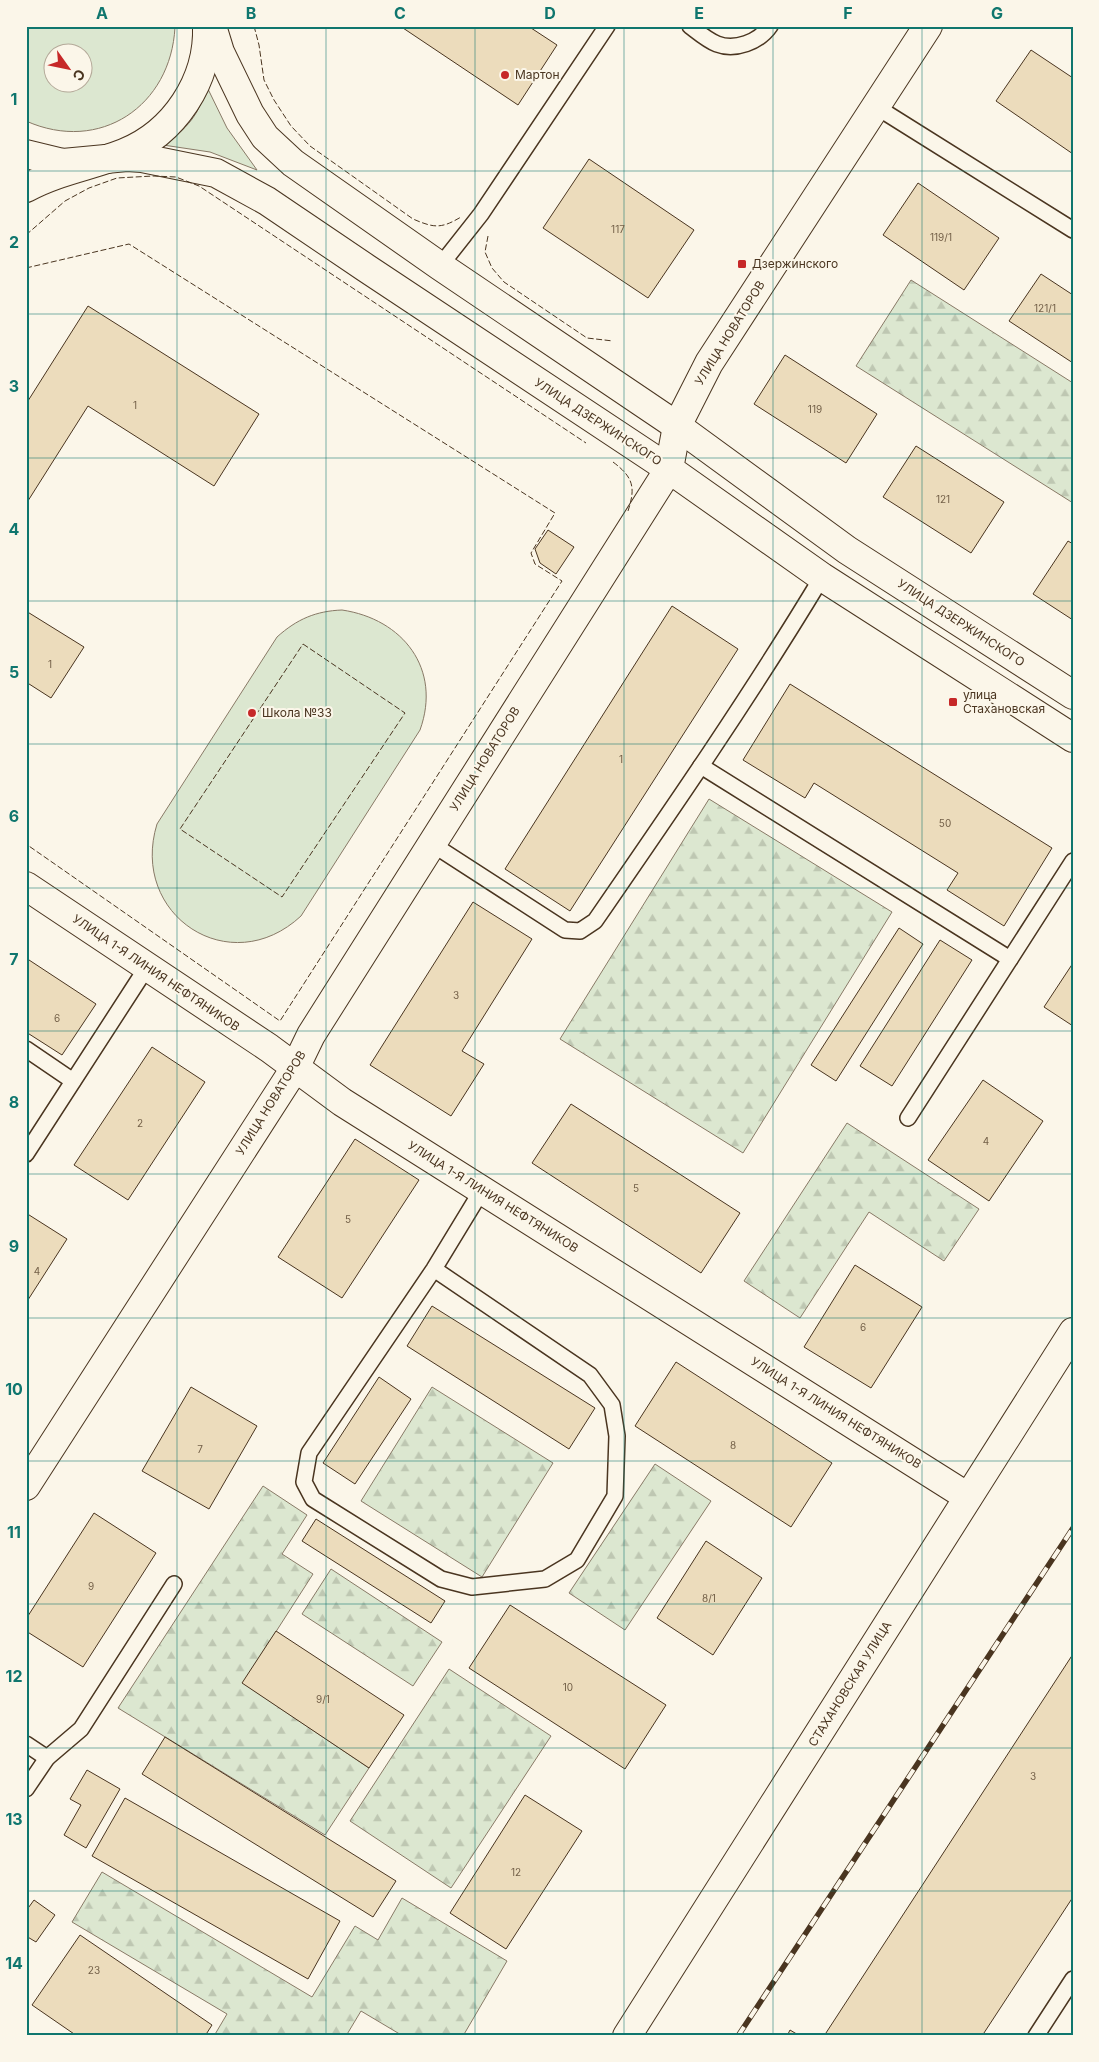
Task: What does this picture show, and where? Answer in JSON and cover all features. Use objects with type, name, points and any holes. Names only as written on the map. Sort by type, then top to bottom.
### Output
[{"type":"street","name":"УЛИЦА ДЗЕРЖИНСКОГО","points":[[96,162],[123,154],[144,143],[164,128],[178,113],[197,80],[205,48],[207,26]]},
{"type":"street","name":"УЛИЦА ДЗЕРЖИНСКОГО","points":[[212,26],[220,52],[250,114],[265,137],[293,163],[440,266],[676,426],[847,550],[1073,695]]},
{"type":"street","name":"УЛИЦА НОВАТОРОВ","points":[[26,1486],[295,1068],[311,1035],[669,469],[676,426],[709,363],[928,26]]},
{"type":"street","name":"УЛИЦА ДЗЕРЖИНСКОГО","points":[[26,154],[63,163],[142,158],[216,173],[267,200],[382,280],[669,469],[822,577],[1073,738]]},
{"type":"street","points":[[26,188],[42,179],[96,162]]},
{"type":"street","name":"УЛИЦА 1-Я ЛИНИЯ НЕФТЯНИКОВ","points":[[26,886],[269,1048],[342,1102],[968,1497]]},
{"type":"street","name":"СТАХАНОВСКАЯ УЛИЦА","points":[[627,2036],[1073,1332]]},
{"type":"lane","points":[[440,266],[481,214],[606,26]]},
{"type":"lane","points":[[690,26],[717,44],[742,46],[764,35],[770,26]]},
{"type":"lane","points":[[875,106],[1073,230]]},
{"type":"lane","points":[[432,844],[565,930],[580,931],[595,921],[701,766],[781,644],[822,577]]},
{"type":"lane","points":[[701,766],[1010,959]]},
{"type":"lane","points":[[908,1118],[1073,861]]},
{"type":"lane","points":[[26,1154],[147,967]]},
{"type":"lane","points":[[26,1049],[73,1081]]},
{"type":"lane","points":[[434,1269],[590,1375],[612,1405],[617,1436],[615,1496],[577,1560],[545,1579],[472,1587],[441,1579],[313,1499],[304,1482],[310,1453],[434,1269],[482,1190]]},
{"type":"lane","points":[[26,1789],[47,1758],[81,1729],[174,1584]]},
{"type":"lane","points":[[26,1744],[47,1758]]},
{"type":"lane","points":[[1036,2036],[1073,1979]]},
{"type":"green space","points":[[26,26],[175,26],[170,55],[160,80],[146,100],[127,116],[105,127],[80,131],[53,130],[26,121]]},
{"type":"green space","points":[[207,87],[227,128],[257,170],[210,152],[163,145],[186,127],[196,114]]},
{"type":"green space","points":[[911,280],[1073,383],[1073,503],[856,366]]},
{"type":"green space","points":[[342,610],[364,615],[383,624],[399,636],[412,650],[421,668],[426,687],[425,708],[420,730],[301,916],[273,935],[245,942],[217,940],[192,929],[172,911],[158,886],[152,857],[157,824],[277,637],[292,625],[307,617],[324,612]]},
{"type":"green space","points":[[709,799],[892,912],[743,1153],[560,1039]]},
{"type":"green space","points":[[847,1123],[979,1209],[944,1261],[869,1212],[800,1318],[744,1281]]},
{"type":"green space","points":[[432,1387],[553,1463],[482,1577],[361,1501]]},
{"type":"green space","points":[[655,1464],[711,1501],[625,1630],[569,1593]]},
{"type":"green space","points":[[263,1486],[307,1515],[282,1554],[313,1574],[243,1683],[369,1768],[325,1835],[118,1708]]},
{"type":"green space","points":[[331,1569],[442,1642],[413,1686],[302,1614]]},
{"type":"green space","points":[[449,1669],[551,1736],[451,1888],[350,1821]]},
{"type":"green space","points":[[102,1872],[312,1997],[355,1926],[378,1940],[402,1898],[507,1961],[463,2036],[403,2036],[361,2011],[346,2036],[214,2036],[227,2014],[72,1922]]},
{"type":"building","name":"Мартон","points":[[400,26],[528,26],[557,45],[518,105]]},
{"type":"building","points":[[1031,50],[1073,78],[1073,154],[996,101]]},
{"type":"building","points":[[589,159],[694,230],[648,298],[543,228]]},
{"type":"building","points":[[918,183],[999,238],[964,290],[883,235]]},
{"type":"building","points":[[1041,274],[1073,295],[1073,363],[1009,321]]},
{"type":"building","points":[[88,306],[259,414],[214,486],[88,406],[26,504],[26,404]]},
{"type":"building","points":[[785,355],[877,414],[846,463],[754,404]]},
{"type":"building","points":[[916,446],[1004,502],[971,553],[883,497]]},
{"type":"building","points":[[548,530],[574,547],[556,574],[540,563],[535,549]]},
{"type":"building","points":[[1068,541],[1073,544],[1073,620],[1033,594]]},
{"type":"building","points":[[672,606],[738,649],[570,911],[505,869]]},
{"type":"building","points":[[26,611],[84,647],[51,698],[26,682]]},
{"type":"building","points":[[790,684],[1052,848],[1004,926],[947,890],[958,873],[814,783],[805,798],[743,760]]},
{"type":"building","points":[[473,902],[532,939],[462,1051],[484,1064],[451,1116],[370,1065]]},
{"type":"building","points":[[899,928],[923,944],[836,1081],[811,1065]]},
{"type":"building","points":[[940,940],[972,960],[892,1086],[860,1066]]},
{"type":"building","points":[[26,958],[96,1004],[62,1055],[26,1032]]},
{"type":"building","points":[[1073,963],[1073,1026],[1044,1007]]},
{"type":"building","points":[[152,1047],[205,1082],[128,1200],[74,1165]]},
{"type":"building","points":[[983,1080],[1043,1121],[989,1201],[928,1160]]},
{"type":"building","points":[[571,1104],[740,1213],[701,1273],[532,1163]]},
{"type":"building","points":[[355,1139],[419,1180],[342,1298],[278,1257]]},
{"type":"building","points":[[26,1213],[67,1239],[26,1303]]},
{"type":"building","points":[[855,1265],[922,1307],[871,1388],[804,1347]]},
{"type":"building","points":[[432,1306],[595,1408],[569,1449],[407,1346]]},
{"type":"building","points":[[676,1362],[832,1463],[791,1527],[635,1426]]},
{"type":"building","points":[[379,1377],[411,1399],[355,1484],[323,1463]]},
{"type":"building","points":[[191,1387],[257,1426],[209,1509],[142,1471]]},
{"type":"building","points":[[94,1513],[156,1553],[83,1667],[26,1631],[26,1619]]},
{"type":"building","points":[[316,1519],[445,1601],[431,1623],[302,1541]]},
{"type":"building","points":[[706,1541],[762,1578],[713,1655],[657,1618]]},
{"type":"building","points":[[510,1605],[666,1705],[625,1769],[469,1668]]},
{"type":"building","points":[[276,1631],[404,1715],[369,1768],[242,1683]]},
{"type":"building","points":[[1073,1654],[1073,1897],[982,2036],[824,2036]]},
{"type":"building","points":[[165,1737],[396,1881],[373,1917],[142,1774]]},
{"type":"building","points":[[87,1770],[120,1789],[86,1848],[64,1835],[81,1805],[70,1799]]},
{"type":"building","points":[[525,1795],[582,1831],[506,1949],[450,1913]]},
{"type":"building","points":[[125,1798],[340,1921],[308,1979],[92,1856]]},
{"type":"building","points":[[34,1900],[55,1915],[36,1942],[26,1936],[26,1911]]},
{"type":"building","points":[[80,1935],[212,2025],[205,2036],[77,2036],[32,2005]]},
{"type":"building","points":[[790,2030],[800,2036],[787,2036]]},
{"type":"railway","points":[[738,2036],[1073,1528]]},
{"type":"fence","points":[[254,26],[264,80],[291,126],[310,146],[413,219],[437,226],[448,224],[461,217]]},
{"type":"fence","points":[[26,235],[65,201],[89,188],[117,178],[176,177],[199,186],[586,443]]},
{"type":"fence","points":[[488,236],[485,252],[492,268],[504,282],[587,338],[613,341]]},
{"type":"fence","points":[[26,268],[129,244],[555,513],[531,553],[535,564],[562,581],[280,1021],[26,844]]},
{"type":"fence","points":[[613,462],[620,467],[631,483],[632,495],[628,511]]},
{"type":"fence","points":[[303,644],[405,713],[282,897],[180,829],[303,644]]},
{"type":"place","name":"Мартон","points":[[505,75]]},
{"type":"place","name":"Дзержинского","points":[[742,264]]},
{"type":"place","name":"улица Стахановская","points":[[953,702]]},
{"type":"place","name":"Школа №33","points":[[252,713]]}]
